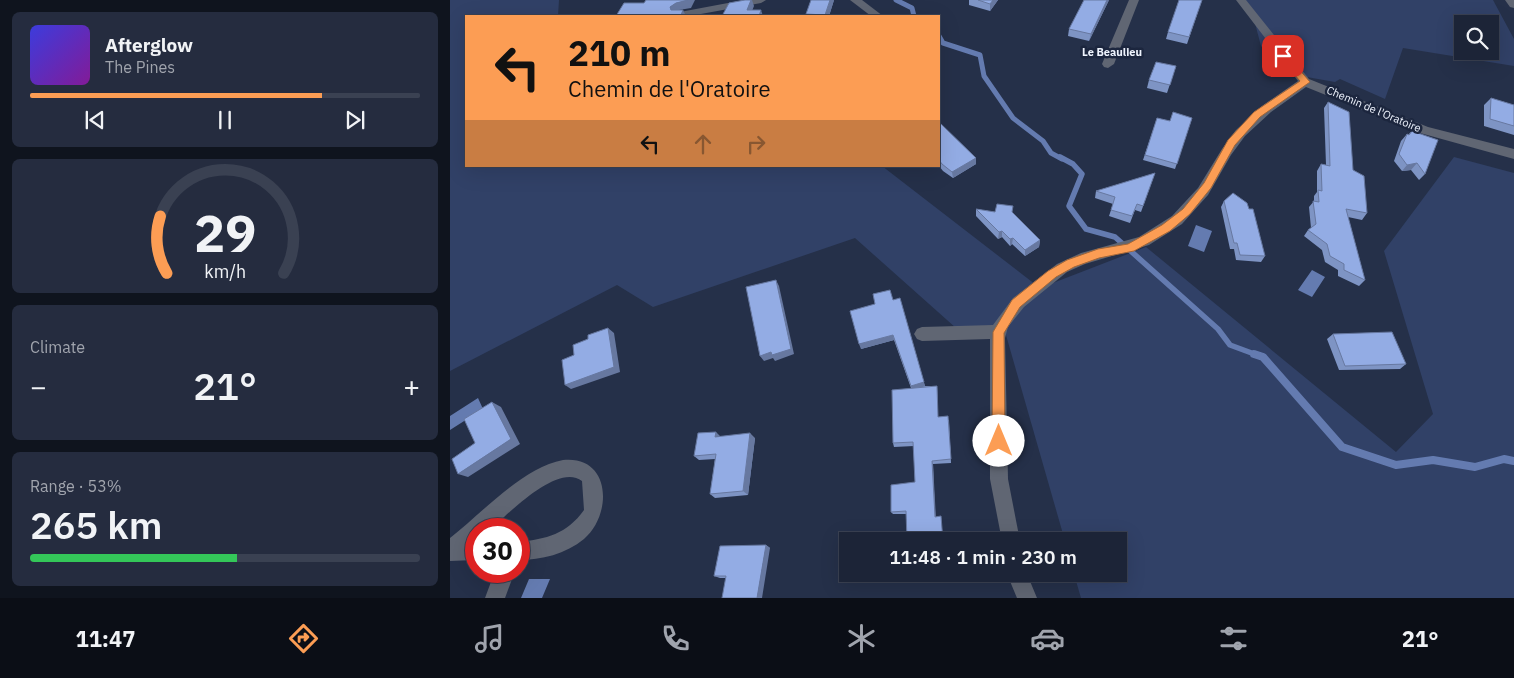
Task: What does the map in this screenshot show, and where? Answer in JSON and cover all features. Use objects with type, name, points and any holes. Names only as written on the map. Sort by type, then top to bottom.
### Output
[{"type":"street","points":[[680,15],[761,0]]},
{"type":"street","points":[[855,0],[877,15]]},
{"type":"street","points":[[1108,64],[1134,0]]},
{"type":"street","name":"Chemin de l'Oratoire","points":[[1241,0],[1305,82],[1424,130],[1514,154]]},
{"type":"street","points":[[1510,0],[1514,5]]},
{"type":"street","points":[[1009,532],[999,479],[998,332],[1016,304],[1052,274],[1070,263],[1098,254],[1123,249],[1166,228],[1186,211],[1208,186],[1232,143],[1257,114],[1305,82]]},
{"type":"street","points":[[922,334],[998,332]]},
{"type":"street","points":[[490,518],[543,475],[571,468],[584,471],[591,478],[594,504],[592,515],[584,526],[560,544],[541,550],[530,550]]},
{"type":"street","points":[[450,551],[465,538]]},
{"type":"street","points":[[450,551],[465,552]]},
{"type":"street","points":[[1020,582],[1027,598]]},
{"type":"street","points":[[495,598],[501,583]]},
{"type":"shaded area","points":[[450,0],[559,0],[558,15],[465,15],[465,167],[883,167],[1040,288],[1146,247],[1396,452],[1433,414],[1384,251],[1454,157],[1514,173],[1514,598],[1081,598],[1076,582],[1127,582],[1127,532],[1062,532],[1004,328],[956,328],[855,238],[653,307],[617,285],[450,371]]},
{"type":"shaded area","points":[[1243,0],[1493,0],[1514,39],[1514,66],[1477,60],[1499,60],[1499,15],[1454,15],[1454,56],[1403,48],[1385,99],[1340,79],[1335,82],[1284,73],[1261,46],[1251,8]]},
{"type":"shaded area","points":[[1196,225],[1212,231],[1204,252],[1188,246]]},
{"type":"shaded area","points":[[1312,270],[1325,277],[1312,297],[1298,290]]},
{"type":"shaded area","points":[[478,398],[483,409],[450,430],[450,416]]},
{"type":"shaded area","points":[[530,579],[550,579],[542,598],[521,598],[527,583],[530,583]]},
{"type":"building","points":[[646,0],[688,0],[676,3],[670,7],[671,10],[683,10],[681,15],[617,15],[624,3],[644,3]]},
{"type":"building","points":[[751,0],[747,10],[761,10],[759,15],[723,15],[729,3]]},
{"type":"building","points":[[811,0],[830,0],[825,15],[806,14]]},
{"type":"building","points":[[978,0],[993,0],[990,4]]},
{"type":"building","points":[[1084,0],[1107,0],[1091,34],[1069,29]]},
{"type":"building","points":[[1179,0],[1202,0],[1189,37],[1168,32]]},
{"type":"building","points":[[1156,62],[1176,66],[1170,85],[1149,80]]},
{"type":"building","points":[[1491,98],[1514,105],[1514,126],[1490,119]]},
{"type":"building","points":[[1328,102],[1349,112],[1353,170],[1364,176],[1367,213],[1346,209],[1365,280],[1344,270],[1344,264],[1330,256],[1327,244],[1308,230],[1316,224],[1313,201],[1319,202],[1318,190],[1322,191],[1321,164],[1330,166]]},
{"type":"building","points":[[1173,112],[1192,118],[1177,164],[1145,155],[1157,118],[1170,121]]},
{"type":"building","points":[[940,123],[976,158],[952,172],[940,161]]},
{"type":"building","points":[[1412,131],[1438,140],[1425,174],[1417,163],[1407,165],[1399,154],[1407,134],[1409,135]]},
{"type":"building","points":[[1155,173],[1143,206],[1137,204],[1132,216],[1111,210],[1115,197],[1096,191]]},
{"type":"building","points":[[1233,193],[1247,203],[1249,209],[1253,209],[1265,256],[1240,255],[1237,243],[1234,243],[1224,201]]},
{"type":"building","points":[[997,204],[1013,206],[1012,212],[1040,240],[1025,250],[1013,238],[1010,239],[1002,231],[999,232],[976,209],[995,212]]},
{"type":"building","points":[[776,280],[791,349],[772,355],[771,352],[760,356],[746,287]]},
{"type":"building","points":[[890,290],[893,300],[900,298],[924,382],[911,386],[893,335],[859,344],[850,311],[875,304],[873,294]]},
{"type":"building","points":[[608,328],[614,367],[565,385],[562,360],[574,355],[573,345],[588,339],[588,335]]},
{"type":"building","points":[[1392,332],[1406,364],[1345,366],[1333,334]]},
{"type":"building","points":[[937,386],[938,417],[948,416],[951,459],[932,461],[935,517],[941,516],[942,532],[907,532],[906,511],[891,512],[891,485],[915,482],[913,442],[893,443],[892,390]]},
{"type":"building","points":[[492,402],[511,439],[458,474],[452,459],[475,443],[464,419]]},
{"type":"building","points":[[716,432],[715,437],[750,433],[743,491],[710,494],[716,454],[694,456],[698,433]]},
{"type":"building","points":[[766,545],[757,598],[722,598],[726,576],[714,576],[720,546]]},
{"type":"waterway","points":[[896,0],[912,8],[914,15]]},
{"type":"waterway","points":[[940,38],[943,43],[980,55],[984,76],[1013,118],[1043,141],[1051,153],[1062,159]]},
{"type":"waterway","points":[[1060,157],[1073,164],[1082,174],[1069,206],[1086,229],[1115,237],[1218,329],[1230,345],[1257,355]]},
{"type":"waterway","points":[[1257,355],[1263,357],[1342,447],[1396,465],[1433,460],[1475,467],[1504,459],[1514,461]]},
{"type":"district","name":"Le Beaulieu","points":[[1112,52]]},
{"type":"route","points":[[999,441],[998,332],[1016,304],[1052,274],[1070,263],[1098,254],[1130,248],[1166,228],[1186,211],[1208,186],[1232,143],[1257,114],[1305,82],[1283,56]]}]
